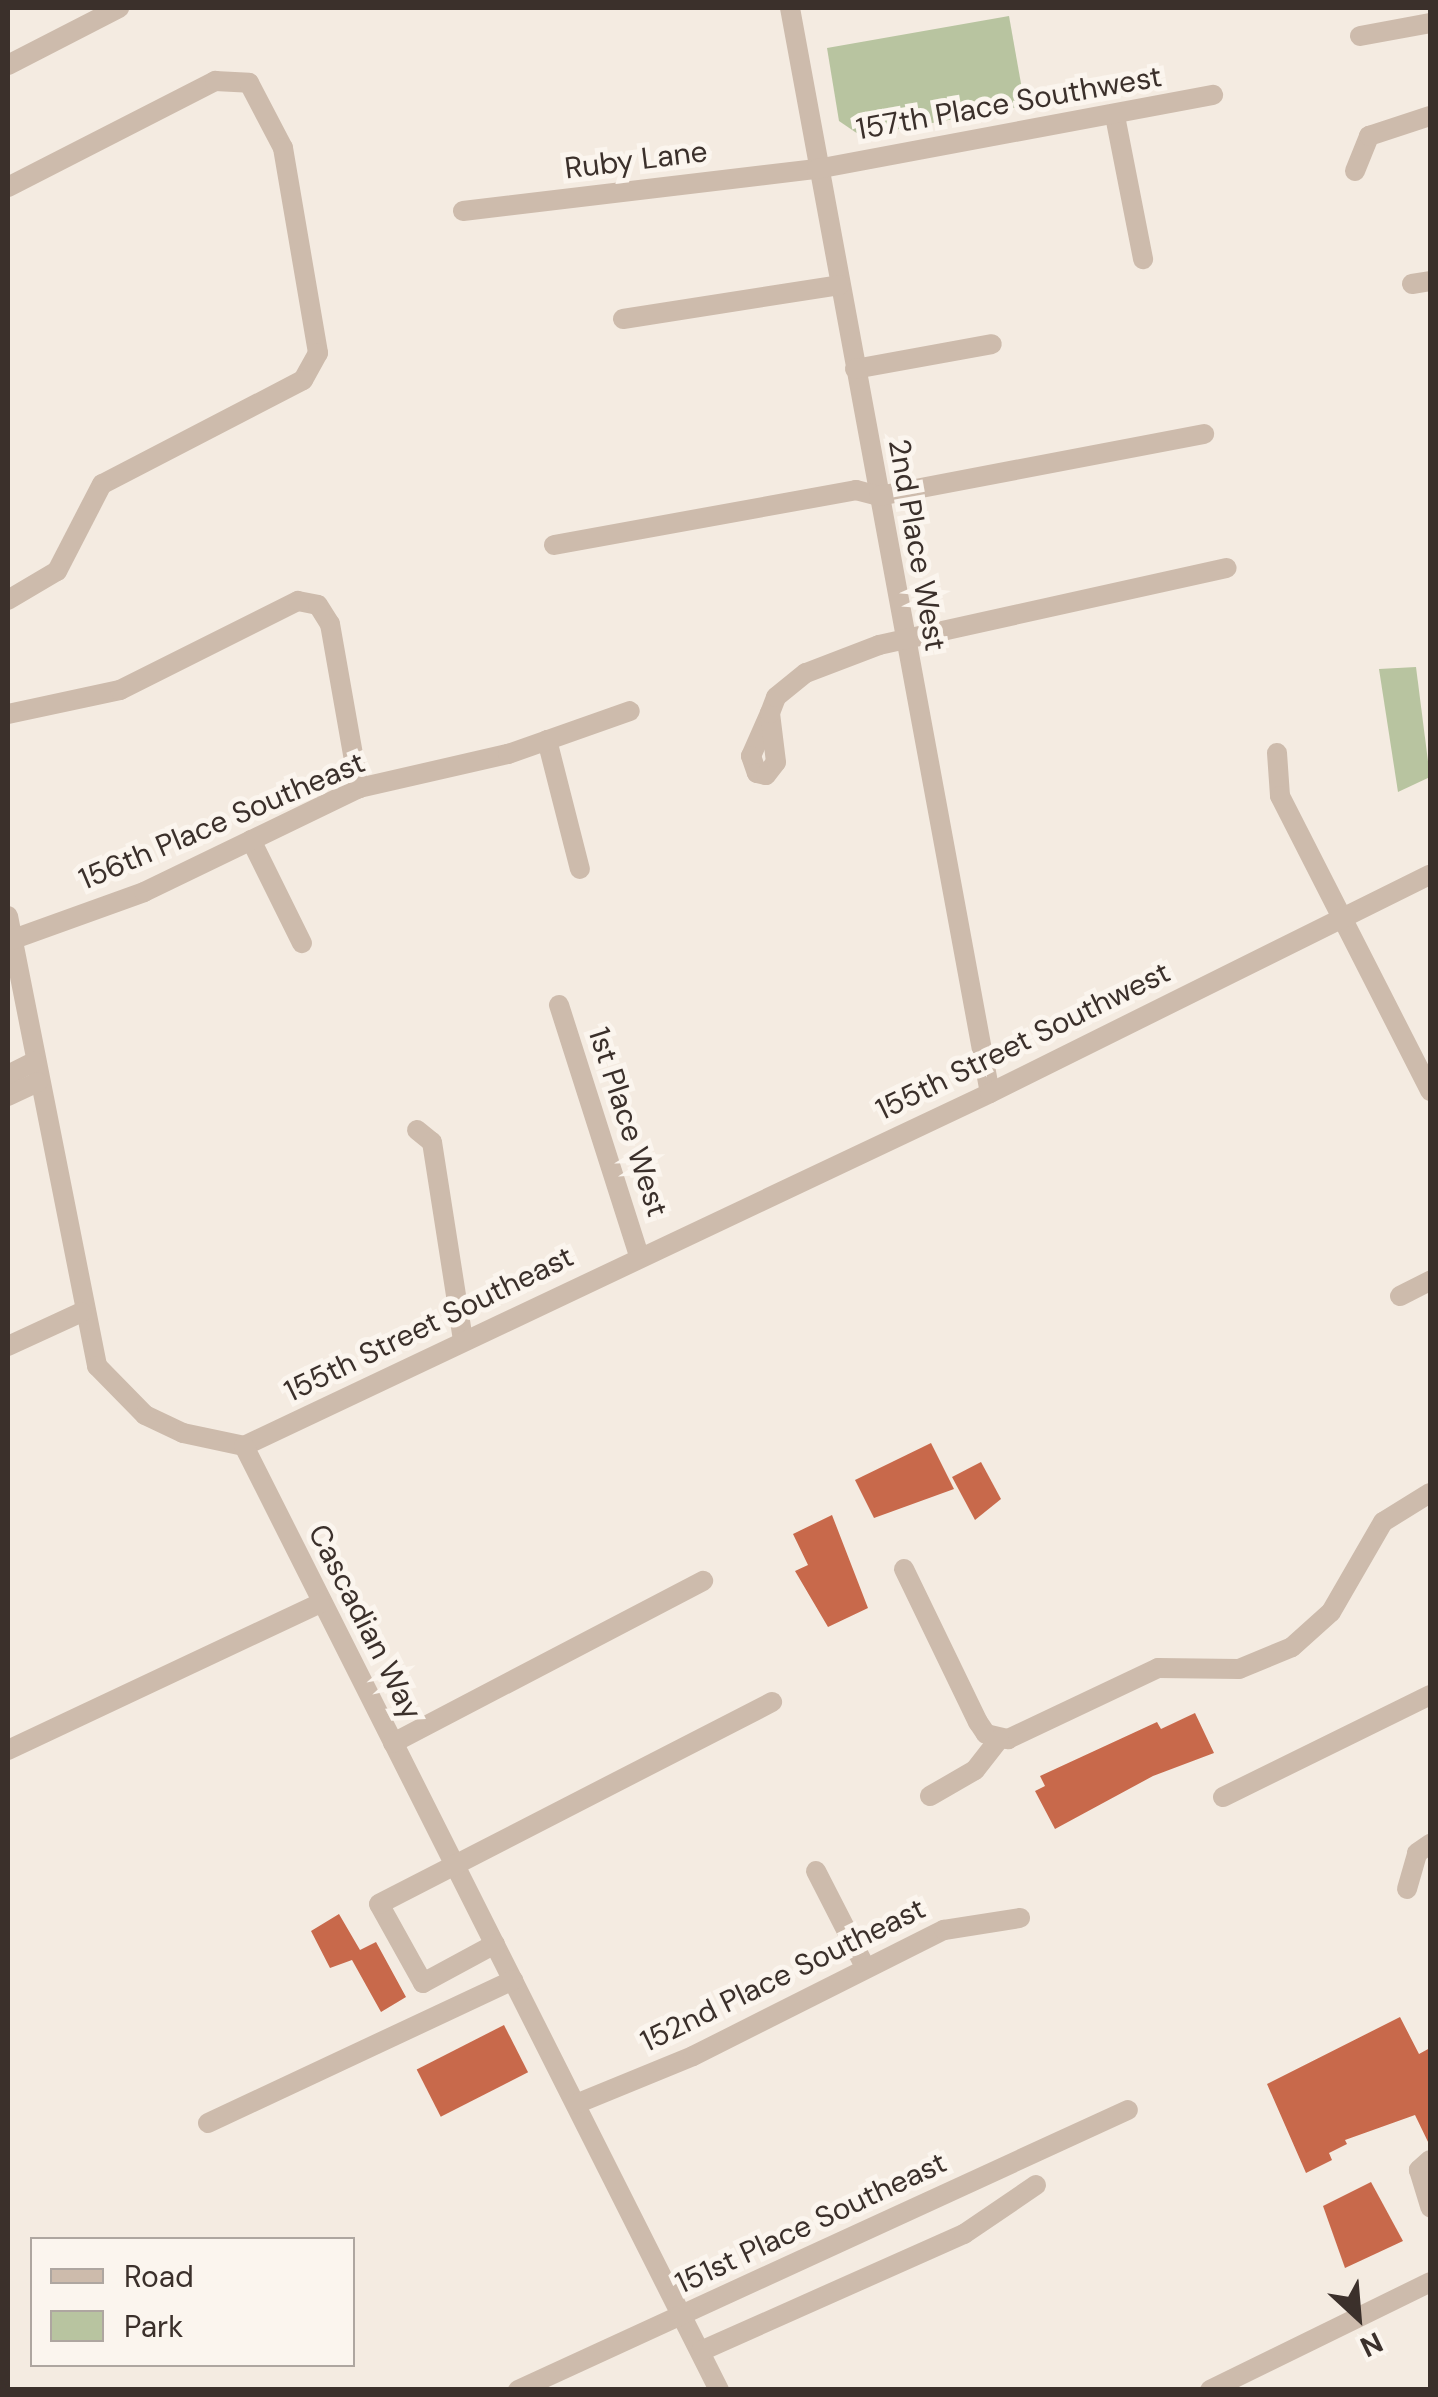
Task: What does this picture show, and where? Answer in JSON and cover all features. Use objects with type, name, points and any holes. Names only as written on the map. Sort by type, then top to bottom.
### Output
[{"type":"street","points":[[8,66],[84,15],[118,8]]},
{"type":"street","name":"2nd Place West","points":[[790,8],[816,169],[990,1093]]},
{"type":"street","points":[[1360,36],[1430,23]]},
{"type":"street","points":[[8,186],[214,82],[240,79],[256,90],[282,148],[318,353],[313,370],[102,484],[57,571],[8,600]]},
{"type":"street","name":"157th Place Southwest","points":[[816,169],[1213,95]]},
{"type":"street","points":[[1115,116],[1143,259]]},
{"type":"street","points":[[1355,171],[1369,136],[1430,116]]},
{"type":"street","name":"Ruby Lane","points":[[463,210],[816,169]]},
{"type":"street","points":[[623,319],[839,284]]},
{"type":"street","points":[[855,369],[992,344]]},
{"type":"street","points":[[554,545],[856,490],[879,496],[1204,434]]},
{"type":"street","points":[[770,713],[788,683],[904,639],[1227,568]]},
{"type":"street","points":[[8,714],[120,690],[298,600],[318,606],[330,624],[359,788]]},
{"type":"street","name":"156th Place Southeast","points":[[11,951],[359,788],[547,740],[630,711]]},
{"type":"street","points":[[547,740],[580,870]]},
{"type":"street","points":[[1277,752],[1280,796],[1430,1092]]},
{"type":"street","points":[[251,840],[302,943]]},
{"type":"street","name":"155th Street Southwest","points":[[639,1256],[990,1093],[1430,875]]},
{"type":"street","points":[[8,916],[14,990],[36,1072],[82,1312],[97,1366],[145,1415],[183,1433],[244,1446]]},
{"type":"street","name":"1st Place West","points":[[559,1005],[639,1256]]},
{"type":"street","points":[[8,1074],[36,1072]]},
{"type":"street","points":[[8,1096],[36,1072]]},
{"type":"street","points":[[417,1130],[432,1142],[463,1341]]},
{"type":"street","name":"155th Street Southeast","points":[[244,1446],[639,1256]]},
{"type":"street","points":[[1400,1296],[1430,1281]]},
{"type":"street","points":[[8,1346],[82,1312]]},
{"type":"street","name":"Cascadian Way","points":[[244,1446],[720,2390]]},
{"type":"street","points":[[930,1796],[975,1770],[999,1739],[1158,1668],[1239,1669],[1292,1647],[1331,1612],[1383,1522],[1430,1492]]},
{"type":"street","points":[[904,1569],[978,1722],[999,1739]]},
{"type":"street","points":[[393,1744],[704,1582]]},
{"type":"street","points":[[8,1750],[321,1603]]},
{"type":"street","points":[[1223,1797],[1430,1695]]},
{"type":"street","points":[[495,1944],[423,1982],[379,1904],[772,1702]]},
{"type":"street","points":[[1408,1889],[1418,1853],[1430,1844]]},
{"type":"street","points":[[816,1871],[864,1965]]},
{"type":"street","name":"152nd Place Southeast","points":[[576,2104],[694,2056],[864,1965],[944,1930],[1020,1918]]},
{"type":"street","points":[[208,2123],[513,1980]]},
{"type":"street","name":"151st Place Southeast","points":[[518,2390],[1128,2110]]},
{"type":"street","points":[[1425,2165],[1430,2206]]},
{"type":"street","points":[[701,2351],[964,2234],[1036,2186]]},
{"type":"street","points":[[1210,2390],[1430,2282]]},
{"type":"green space","points":[[1009,16],[1025,106],[861,136],[839,121],[827,48]]},
{"type":"green space","points":[[1416,667],[1430,777],[1398,792],[1379,669]]},
{"type":"building","points":[[931,1443],[954,1489],[874,1518],[855,1480]]},
{"type":"building","points":[[981,1462],[1001,1499],[975,1520],[952,1477]]},
{"type":"building","points":[[832,1515],[868,1608],[828,1627],[795,1571],[808,1565],[793,1534]]},
{"type":"building","points":[[1195,1713],[1214,1753],[1153,1776],[1055,1829],[1035,1791],[1045,1786],[1040,1776],[1157,1722],[1161,1729]]},
{"type":"building","points":[[339,1914],[360,1950],[376,1942],[406,1997],[381,2012],[352,1960],[330,1968],[311,1931]]},
{"type":"building","points":[[1400,2017],[1419,2054],[1430,2048],[1430,2146],[1415,2115],[1345,2140],[1347,2144],[1329,2153],[1332,2160],[1306,2173],[1267,2084]]},
{"type":"building","points":[[504,2025],[528,2072],[441,2117],[417,2069]]},
{"type":"building","points":[[1371,2182],[1403,2241],[1345,2268],[1323,2206]]}]
